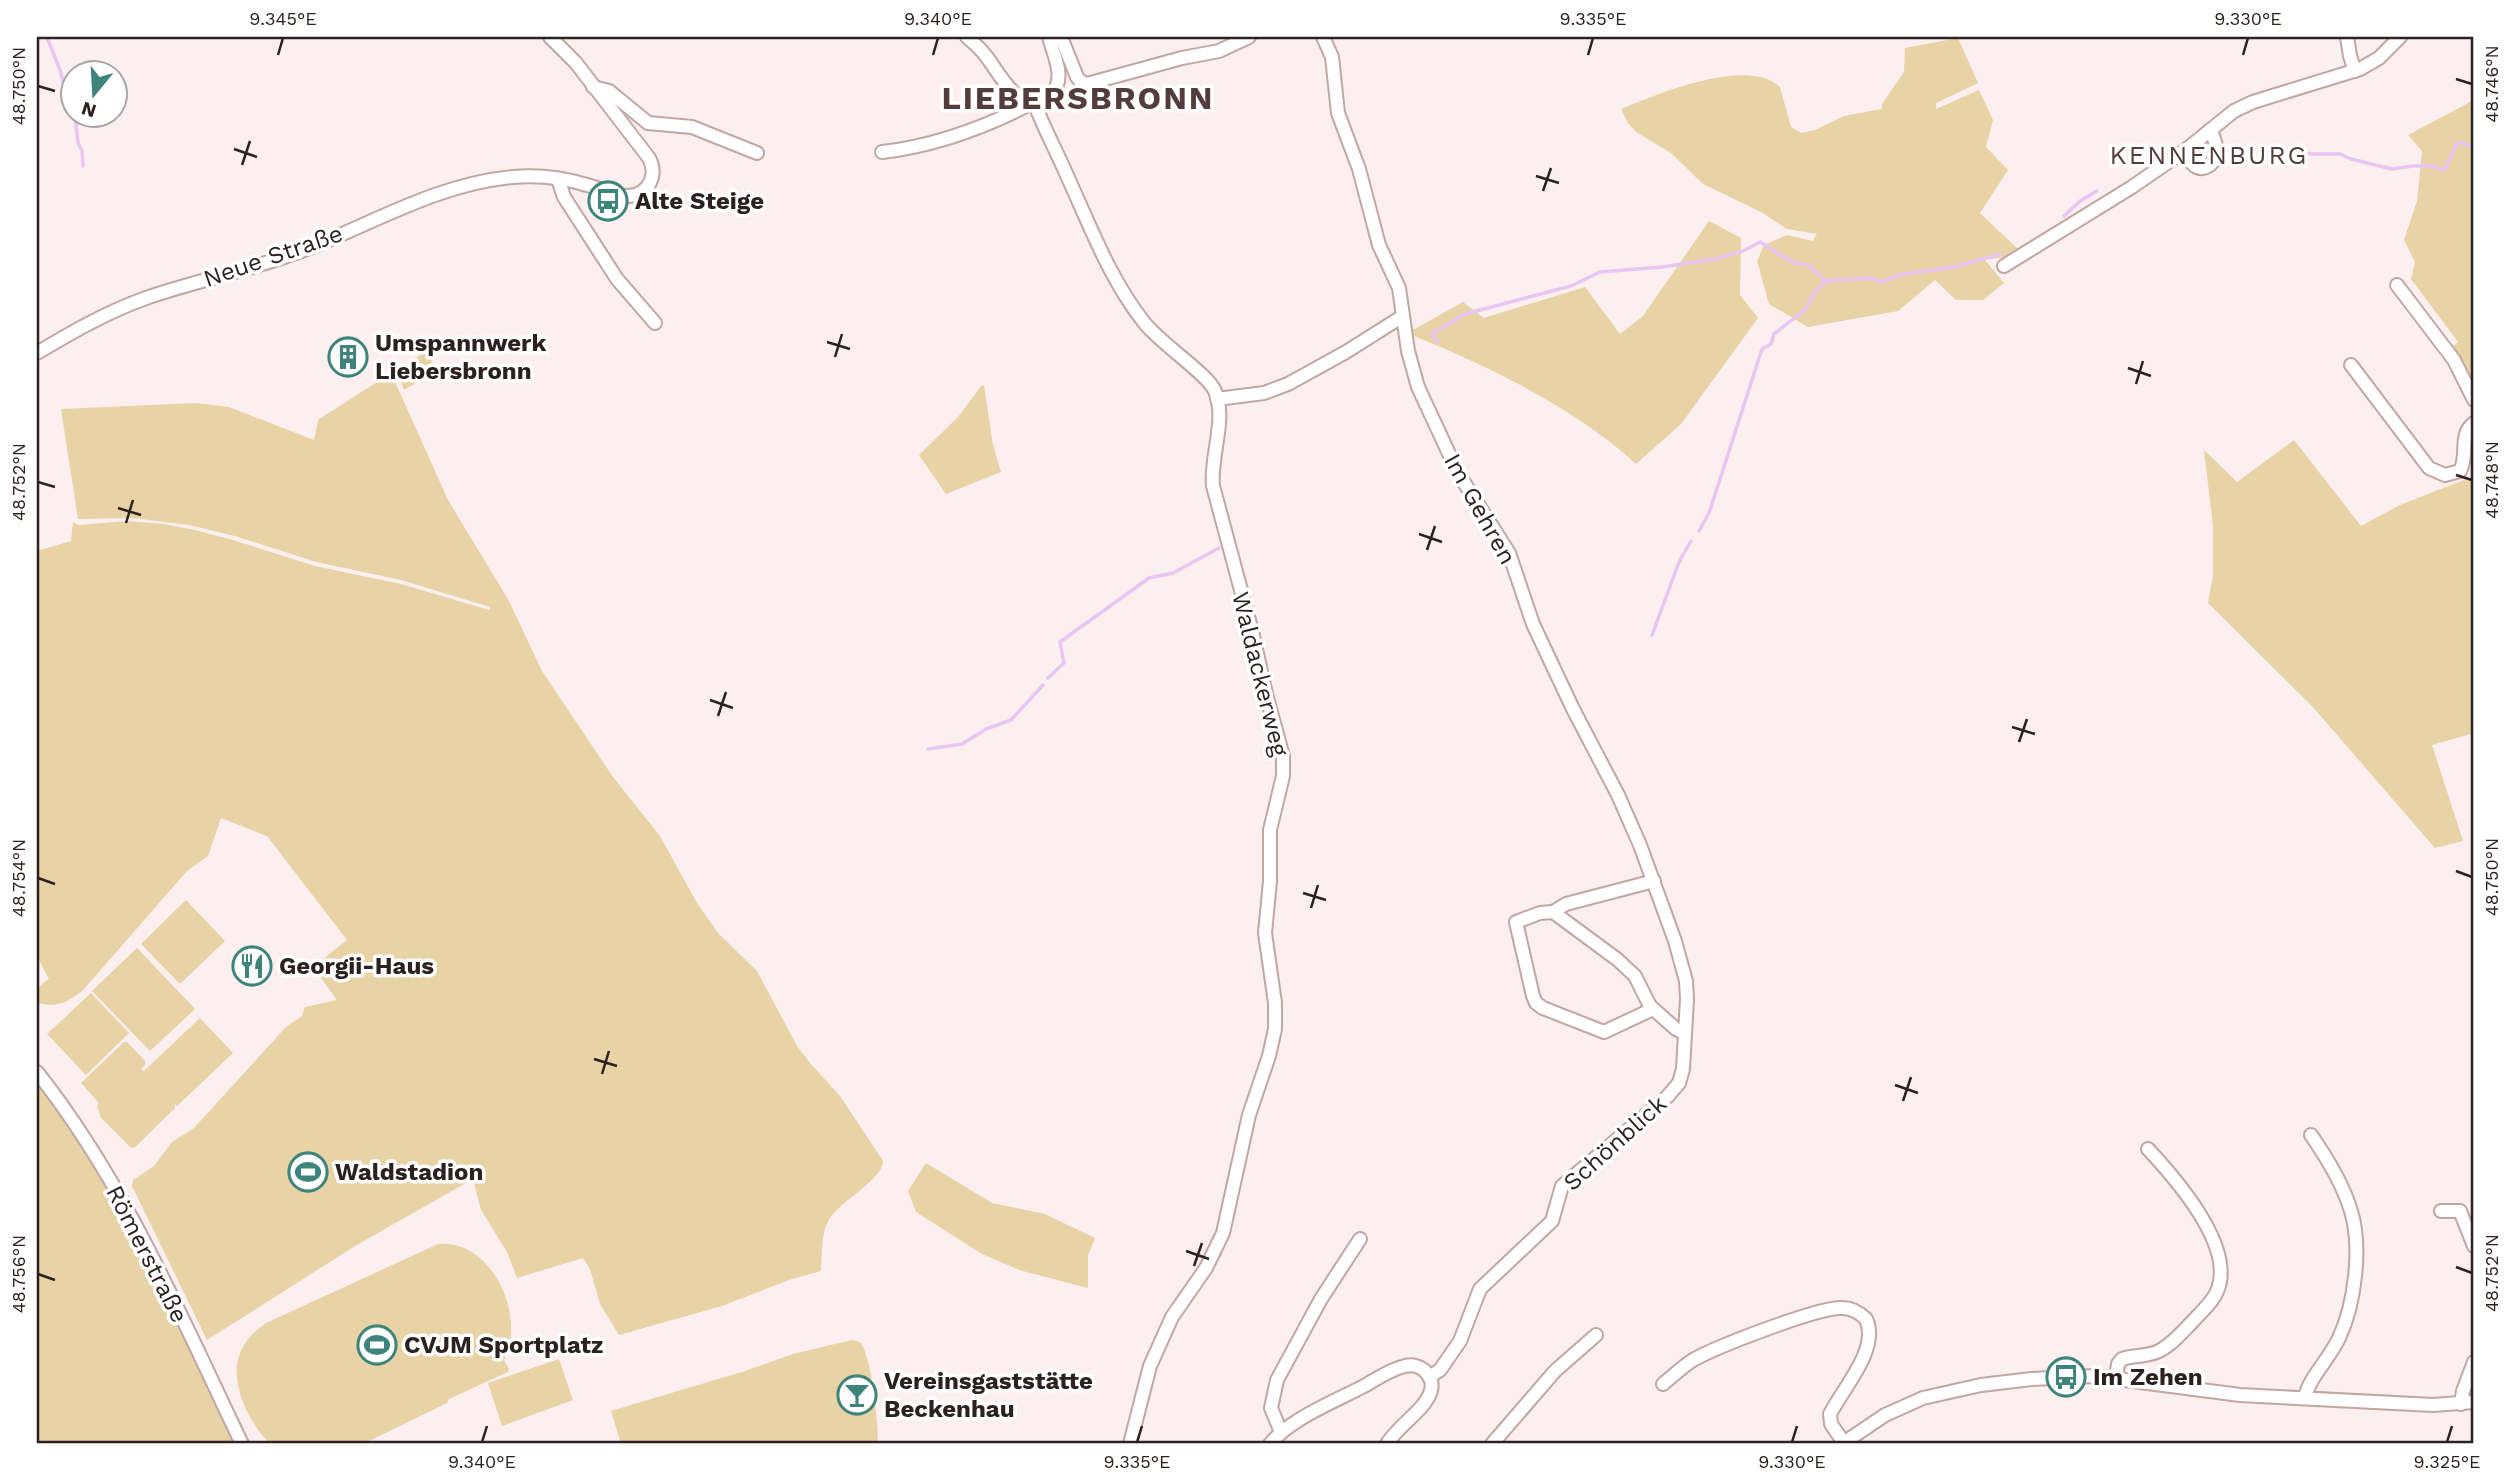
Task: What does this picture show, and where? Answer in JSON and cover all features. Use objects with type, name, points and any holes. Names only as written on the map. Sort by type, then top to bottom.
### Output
[{"type":"street","name":"Neue Straße","points":[[37,353],[75,330],[124,306],[303,251],[438,192],[464,185],[513,177],[558,179],[628,196],[643,191],[651,181],[653,170],[649,158],[568,54],[550,37]]},
{"type":"street","points":[[967,37],[981,50],[1014,94],[1025,101],[1034,102]]},
{"type":"street","points":[[882,152],[902,150],[941,139],[1012,113],[1052,94],[1058,83],[1049,37]]},
{"type":"street","points":[[1061,37],[1077,77],[1087,83],[1219,51],[1249,37]]},
{"type":"street","name":"Im Gehren","points":[[1323,37],[1332,57],[1338,113],[1359,169],[1379,245],[1399,288],[1410,362],[1422,396],[1458,473],[1507,549],[1534,624],[1588,737]]},
{"type":"street","points":[[2347,37],[2355,71]]},
{"type":"street","points":[[2004,266],[2102,206],[2187,149],[2234,111],[2355,71],[2379,58],[2400,37]]},
{"type":"street","points":[[593,87],[609,90],[648,123],[692,127],[757,153]]},
{"type":"street","points":[[1034,102],[1107,261],[1127,298],[1155,336],[1208,381],[1217,398],[1264,393],[1288,384],[1403,316]]},
{"type":"street","points":[[2187,149],[2188,160],[2192,165],[2202,168],[2213,164],[2217,145],[2210,130]]},
{"type":"street","points":[[558,179],[564,197],[617,279],[654,323]]},
{"type":"street","points":[[2397,285],[2454,360],[2474,400]]},
{"type":"street","points":[[2351,365],[2420,456],[2437,473],[2449,475],[2460,471],[2464,460],[2465,434],[2474,423]]},
{"type":"street","name":"Waldackerweg","points":[[1130,1444],[1155,1355],[1172,1317],[1206,1268],[1223,1233],[1249,1115],[1275,1029],[1275,1003],[1265,933],[1270,881],[1270,830],[1284,763],[1213,486],[1218,425],[1217,398]]},
{"type":"street","name":"Schönblick","points":[[1429,1377],[1440,1370],[1458,1344],[1480,1289],[1552,1221],[1562,1186],[1674,1090],[1683,1069],[1687,999],[1684,974],[1654,881],[1623,805],[1588,737]]},
{"type":"street","points":[[1653,1009],[1604,1032],[1540,1006],[1534,1000],[1516,922],[1541,913],[1553,912],[1566,904],[1654,881]]},
{"type":"street","points":[[1553,912],[1618,960],[1635,976],[1653,1009],[1684,1033]]},
{"type":"street","name":"Römerstraße","points":[[37,1072],[79,1129],[119,1196],[242,1444]]},
{"type":"street","points":[[2305,1398],[2307,1388],[2326,1363],[2343,1331],[2352,1296],[2355,1260],[2354,1223],[2349,1204],[2330,1165],[2311,1135]]},
{"type":"street","points":[[2116,1378],[2118,1364],[2122,1359],[2155,1352],[2179,1336],[2212,1299],[2218,1290],[2220,1279],[2214,1245],[2195,1206],[2178,1182],[2148,1149]]},
{"type":"street","points":[[2441,1211],[2460,1212],[2474,1246]]},
{"type":"street","points":[[1282,1432],[1271,1408],[1277,1380],[1321,1299],[1360,1240]]},
{"type":"street","points":[[1663,1384],[1686,1365],[1708,1353],[1815,1312],[1838,1308],[1853,1310],[1866,1319],[1869,1333],[1861,1362],[1830,1414],[1831,1424],[1843,1444],[1885,1415],[1936,1394],[2014,1380],[2083,1376],[2228,1394],[2433,1405],[2468,1403],[2463,1391],[2474,1362]]},
{"type":"street","points":[[1492,1444],[1555,1371],[1596,1335]]},
{"type":"street","points":[[1270,1444],[1282,1432],[1323,1408],[1403,1366],[1416,1365],[1426,1371],[1432,1389],[1428,1398],[1387,1444]]},
{"type":"shaded area","points":[[1958,38],[1978,83],[1936,103],[1936,109],[1979,90],[1993,120],[1986,147],[2008,170],[1980,213],[2020,251],[1985,260],[2004,283],[1983,300],[1956,300],[1935,280],[1898,311],[1808,327],[1769,304],[1757,261],[1764,245],[1787,235],[1813,241],[1817,234],[1787,229],[1761,212],[1703,184],[1671,153],[1636,132],[1621,109],[1679,87],[1725,76],[1747,75],[1765,78],[1780,87],[1791,127],[1801,133],[1815,130],[1844,116],[1882,109],[1882,104],[1904,72],[1905,48]]},
{"type":"shaded area","points":[[2474,100],[2474,385],[2452,347],[2458,342],[2411,279],[2415,262],[2404,240],[2417,201],[2422,151],[2408,135]]},
{"type":"shaded area","points":[[1709,221],[1741,238],[1740,295],[1758,318],[1681,424],[1636,464],[1559,407],[1502,375],[1414,336],[1413,330],[1463,302],[1484,318],[1585,287],[1620,334],[1643,316]]},
{"type":"shaded area","points":[[426,351],[437,371],[404,390],[399,377],[401,369]]},
{"type":"shaded area","points":[[391,373],[449,502],[508,599],[542,671],[613,777],[660,836],[697,903],[718,933],[757,971],[797,1046],[840,1096],[883,1161],[876,1176],[828,1221],[823,1239],[821,1271],[789,1280],[722,1306],[619,1335],[600,1304],[590,1269],[583,1258],[517,1278],[507,1252],[481,1210],[473,1179],[355,1246],[207,1340],[132,1186],[133,1180],[154,1166],[172,1142],[194,1128],[286,1027],[302,1016],[305,1007],[337,1000],[313,967],[347,940],[267,836],[221,818],[208,856],[187,871],[84,989],[56,1005],[37,1002],[37,988],[49,979],[37,956],[37,551],[71,541],[73,522],[78,525],[127,521],[164,524],[233,540],[315,566],[401,584],[489,610],[490,607],[401,580],[316,562],[235,536],[189,525],[133,518],[78,519],[61,409],[196,403],[229,407],[314,440],[318,420]]},
{"type":"shaded area","points":[[982,385],[1001,472],[946,494],[919,455],[958,417]]},
{"type":"shaded area","points":[[2294,440],[2361,526],[2400,505],[2474,476],[2474,733],[2432,745],[2463,841],[2435,848],[2312,706],[2208,603],[2213,575],[2213,526],[2204,450],[2237,482]]},
{"type":"shaded area","points":[[186,900],[225,941],[180,984],[141,944]]},
{"type":"shaded area","points":[[137,948],[195,1009],[150,1051],[92,991]]},
{"type":"shaded area","points":[[91,993],[129,1033],[86,1075],[47,1034]]},
{"type":"shaded area","points":[[200,1018],[233,1053],[177,1106],[175,1104],[175,1108],[134,1148],[130,1147],[101,1118],[97,1106],[99,1103],[81,1083],[124,1042],[145,1061],[141,1069],[144,1071]]},
{"type":"shaded area","points":[[37,1083],[67,1125],[120,1213],[235,1444],[37,1444]]},
{"type":"shaded area","points":[[926,1163],[992,1203],[1045,1214],[1095,1238],[1088,1256],[1088,1288],[1019,1270],[982,1254],[916,1212],[908,1191]]},
{"type":"shaded area","name":"CVJM Sportplatz","points":[[438,1244],[457,1246],[474,1254],[489,1267],[500,1284],[511,1323],[510,1342],[504,1360],[508,1372],[363,1444],[270,1444],[246,1410],[237,1382],[239,1354],[250,1336],[266,1323]]},
{"type":"shaded area","points":[[852,1340],[860,1342],[868,1361],[878,1444],[621,1444],[611,1411],[793,1354]]},
{"type":"shaded area","points":[[559,1359],[573,1400],[502,1426],[488,1383]]},
{"type":"waterway","points":[[47,37],[60,70]]},
{"type":"waterway","points":[[77,130],[83,166]]},
{"type":"waterway","points":[[2273,147],[2312,154],[2340,154],[2392,169],[2433,166],[2441,170],[2445,169],[2457,143],[2474,147]]},
{"type":"waterway","points":[[2064,216],[2080,201],[2097,191]]},
{"type":"waterway","points":[[1438,342],[1433,333],[1465,314],[1571,286],[1600,272],[1716,259],[1743,251],[1760,242],[1794,263],[1808,265],[1826,281],[1871,278],[1882,282],[1898,275],[1954,267],[2000,254]]},
{"type":"waterway","points":[[1699,531],[1709,513],[1762,349],[1771,344],[1774,334],[1806,309],[1814,293],[1826,281]]},
{"type":"waterway","points":[[1652,635],[1679,562],[1691,541]]},
{"type":"waterway","points":[[1048,678],[1064,663],[1060,642],[1149,578],[1173,573],[1219,548]]},
{"type":"waterway","points":[[928,749],[962,744],[986,729],[1011,720],[1043,685]]},
{"type":"place","name":"Alte Steige","points":[[608,201]]},
{"type":"place","name":"Umspannwerk Liebersbronn","points":[[348,357]]},
{"type":"place","name":"Georgii-Haus","points":[[252,966]]},
{"type":"place","name":"Waldstadion","points":[[308,1172]]},
{"type":"place","name":"CVJM Sportplatz","points":[[377,1345]]},
{"type":"place","name":"Im Zehen","points":[[2066,1377]]},
{"type":"place","name":"Vereinsgaststätte Beckenhau","points":[[857,1395]]},
{"type":"district","name":"LIEBERSBRONN","points":[[1078,98]]},
{"type":"district","name":"KENNENBURG","points":[[2209,155]]}]
